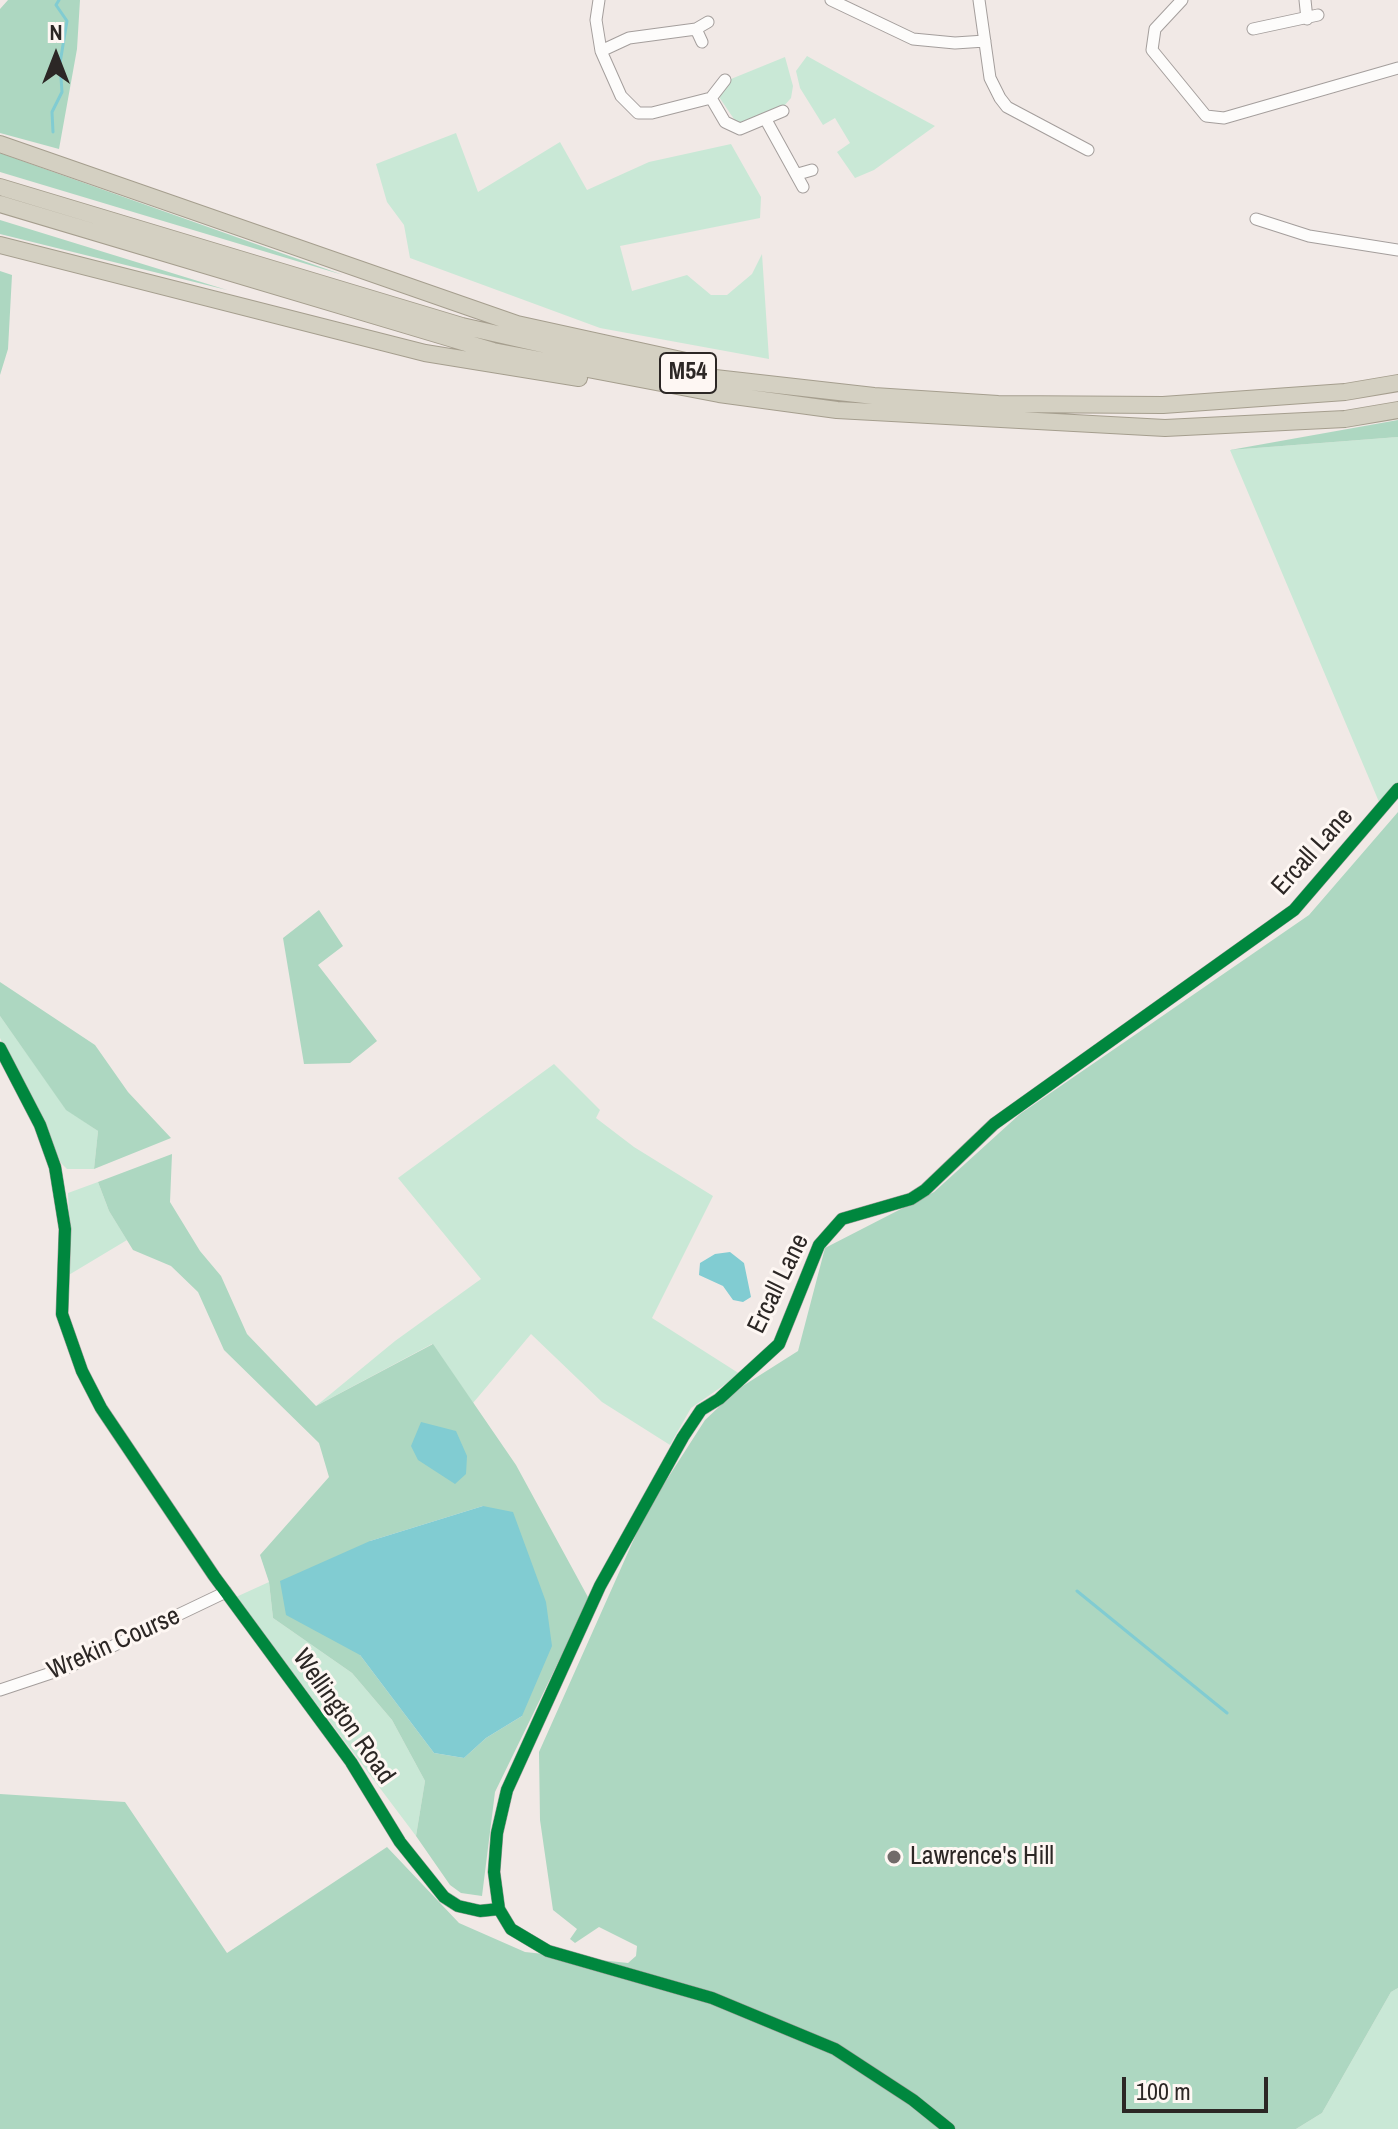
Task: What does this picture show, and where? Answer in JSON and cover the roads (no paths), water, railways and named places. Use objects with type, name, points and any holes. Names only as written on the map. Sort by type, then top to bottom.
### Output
[{"type":"highway","name":"M54","points":[[0,144],[517,324],[693,363],[874,396]]},
{"type":"highway","name":"M54","points":[[0,187],[374,301],[519,341],[715,378],[874,396],[998,404],[1163,405],[1345,392],[1398,383]]},
{"type":"highway","name":"M54","points":[[0,204],[493,351],[640,381],[837,410],[1165,428],[1345,419],[1398,410]]},
{"type":"highway","name":"M54","points":[[0,245],[425,353],[558,377],[640,381]]},
{"type":"street","points":[[599,0],[597,39],[601,51],[621,96],[638,113],[652,113],[711,98],[725,80]]},
{"type":"street","points":[[831,0],[913,39],[955,43],[985,41]]},
{"type":"street","points":[[979,0],[994,90],[1007,107],[1088,150]]},
{"type":"street","points":[[1182,0],[1155,29],[1152,50],[1206,116],[1224,118],[1398,68]]},
{"type":"street","points":[[1253,29],[1312,17],[1305,0]]},
{"type":"street","points":[[601,51],[629,38],[696,29],[708,22]]},
{"type":"street","points":[[696,29],[702,42]]},
{"type":"street","points":[[711,98],[725,122],[734,128],[745,129],[783,111]]},
{"type":"street","points":[[766,120],[785,160],[798,174],[803,187]]},
{"type":"street","points":[[798,174],[812,170]]},
{"type":"street","points":[[1256,219],[1309,236],[1398,250]]},
{"type":"street","name":"Ercall Lane","points":[[499,1909],[494,1859],[507,1790],[600,1586],[701,1410],[719,1399],[779,1344],[819,1245],[842,1219],[911,1199],[925,1190],[994,1124],[1294,910],[1398,789]]},
{"type":"street","name":"Wellington Road","points":[[0,1048],[40,1125],[55,1167],[65,1229],[62,1314],[82,1371],[117,1435],[226,1592],[351,1762],[400,1842],[444,1897],[458,1906],[480,1911],[499,1909]]},
{"type":"street","name":"Wrekin Course","points":[[0,1690],[69,1667],[226,1592]]},
{"type":"street","points":[[499,1909],[511,1929],[548,1951],[712,1998],[835,2049],[913,2100],[949,2129]]},
{"type":"water","points":[[730,1252],[744,1263],[751,1297],[743,1302],[733,1300],[723,1286],[699,1275],[700,1263],[715,1254]]},
{"type":"water","points":[[421,1422],[456,1431],[467,1456],[466,1474],[455,1484],[418,1460],[411,1446]]},
{"type":"water","points":[[483,1506],[513,1512],[546,1602],[552,1646],[522,1716],[486,1738],[464,1758],[434,1753],[360,1655],[286,1615],[280,1581],[370,1541]]},
{"type":"waterway","points":[[53,132],[52,112],[62,92],[60,63],[67,21],[56,5],[59,0]]},
{"type":"waterway","points":[[1077,1591],[1227,1713]]},
{"type":"place","name":"Lawrence's Hill","points":[[894,1857]]}]
